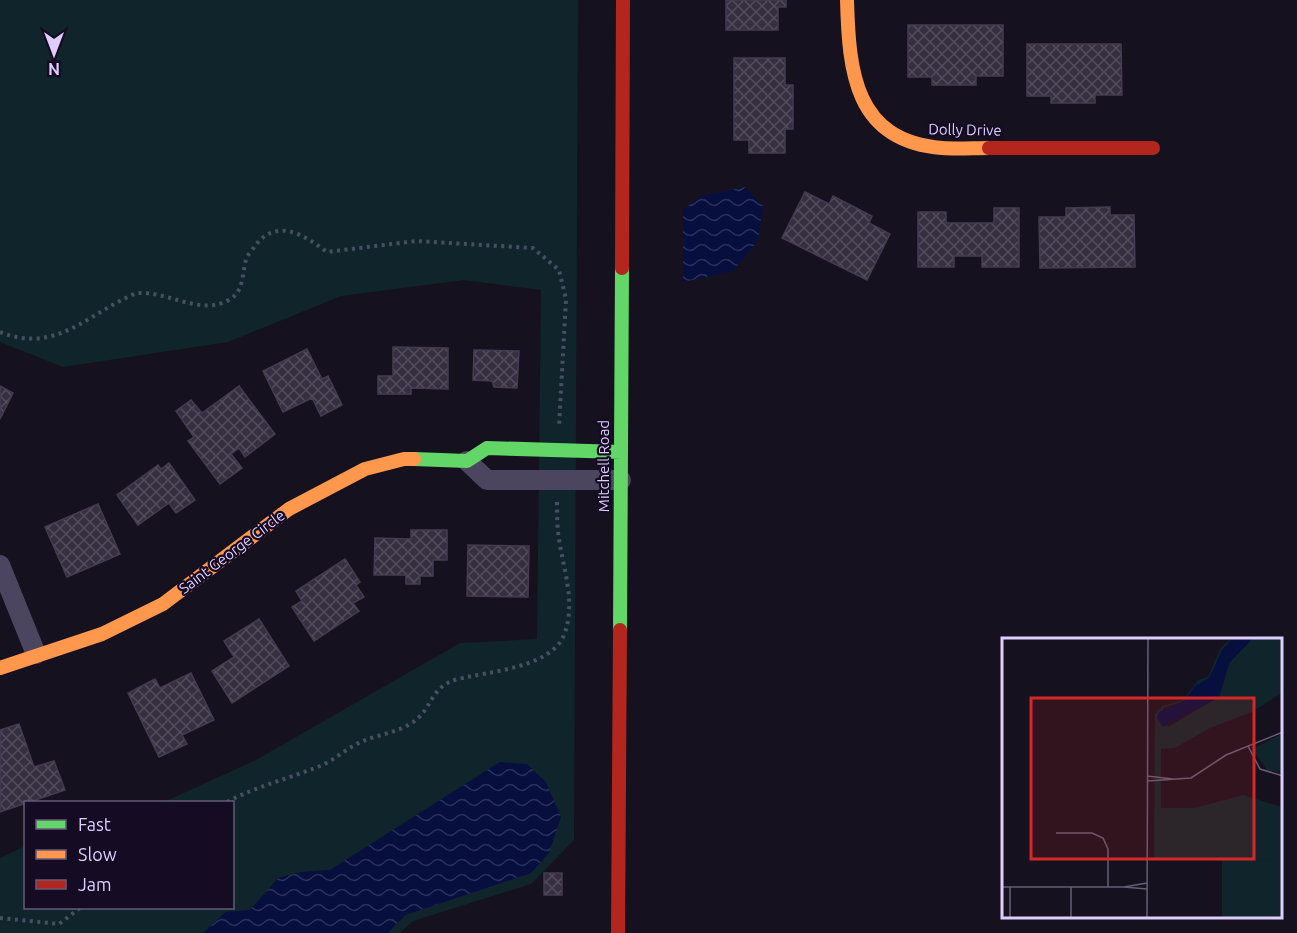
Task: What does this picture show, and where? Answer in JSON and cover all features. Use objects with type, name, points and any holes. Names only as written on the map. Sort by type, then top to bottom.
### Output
[{"type":"street","name":"Mitchell Road","points":[[618,933],[623,0]]},
{"type":"street","name":"Dolly Drive","points":[[847,0],[848,56],[859,98],[874,119],[892,134],[915,145],[941,148],[1153,147]]},
{"type":"street","name":"Saint George Circle","points":[[0,668],[36,654],[102,634],[163,604],[289,508],[365,470],[404,459],[467,461],[487,448],[621,452]]},
{"type":"street","points":[[467,461],[487,480],[621,480]]},
{"type":"street","points":[[0,566],[36,654]]},
{"type":"path","points":[[0,918],[59,924],[79,909]]},
{"type":"shaded area","points":[[0,0],[578,0],[574,840],[531,884],[413,921],[400,933],[388,933],[405,915],[530,873],[500,762],[330,870],[302,872],[278,878],[250,910],[226,912],[203,933],[0,933],[0,858],[24,846],[24,909],[234,909],[234,801],[166,801],[256,760],[460,643],[537,639],[541,290],[464,280],[341,296],[228,342],[63,367],[0,342]]},
{"type":"water","points":[[745,187],[763,206],[758,241],[733,271],[683,282],[683,210],[701,196]]},
{"type":"water","points":[[500,762],[527,764],[546,782],[561,817],[549,853],[531,873],[405,915],[388,933],[203,933],[226,912],[250,910],[278,878],[302,872],[330,870]]},
{"type":"building","points":[[726,0],[786,0],[786,7],[778,7],[778,30],[726,30]]},
{"type":"building","points":[[908,25],[1003,25],[1003,76],[976,76],[976,85],[932,85],[932,77],[908,77]]},
{"type":"building","points":[[1027,44],[1121,44],[1122,95],[1095,95],[1095,103],[1051,103],[1051,96],[1027,96]]},
{"type":"building","points":[[734,58],[785,58],[785,85],[793,85],[793,129],[785,129],[785,153],[749,153],[749,140],[734,140]]},
{"type":"building","points":[[805,192],[829,204],[833,196],[872,216],[869,223],[890,234],[867,280],[782,238]]},
{"type":"building","points":[[1110,207],[1110,215],[1134,215],[1135,267],[1040,268],[1039,217],[1066,217],[1066,208]]},
{"type":"building","points":[[994,208],[1019,208],[1019,267],[982,267],[982,256],[954,256],[954,267],[918,267],[918,212],[946,212],[946,223],[994,223]]},
{"type":"building","points":[[393,347],[448,348],[448,389],[411,388],[411,394],[378,394],[378,376],[393,376]]},
{"type":"building","points":[[307,349],[322,379],[328,376],[342,405],[321,416],[312,398],[283,412],[263,371]]},
{"type":"building","points":[[474,350],[519,351],[517,388],[494,387],[492,381],[473,380]]},
{"type":"building","points":[[0,386],[13,393],[0,419]]},
{"type":"building","points":[[239,386],[275,434],[245,457],[239,448],[231,454],[242,468],[220,484],[188,441],[194,437],[176,411],[191,400],[202,413]]},
{"type":"building","points":[[169,463],[195,500],[176,513],[169,503],[138,525],[117,495],[158,465],[161,469]]},
{"type":"building","points":[[98,504],[120,554],[67,577],[45,527]]},
{"type":"building","points":[[411,530],[447,530],[447,560],[433,560],[433,576],[420,576],[420,584],[406,584],[406,575],[374,575],[375,538],[411,539]]},
{"type":"building","points":[[468,545],[529,546],[528,597],[467,596]]},
{"type":"building","points":[[345,559],[360,582],[356,585],[364,597],[353,603],[359,611],[314,641],[292,607],[302,601],[296,591]]},
{"type":"building","points":[[259,619],[289,666],[232,703],[212,671],[234,657],[224,641]]},
{"type":"building","points":[[191,673],[214,720],[182,735],[187,744],[159,757],[128,693],[155,679],[160,688]]},
{"type":"building","points":[[19,724],[34,767],[54,761],[65,790],[32,801],[24,801],[24,804],[0,812],[0,730]]},
{"type":"building","points":[[544,873],[562,873],[562,895],[544,895]]},
{"type":"traffic: fast","points":[[620,630],[622,268]]},
{"type":"traffic: fast","points":[[414,459],[467,461],[487,448],[621,452]]},
{"type":"traffic: slow","points":[[847,0],[850,52],[855,76],[862,98],[874,117],[890,132],[913,143],[942,148],[989,148]]},
{"type":"traffic: slow","points":[[0,668],[102,634],[163,604],[289,509],[365,469],[404,459],[414,459]]},
{"type":"traffic: jam","points":[[622,268],[623,0]]},
{"type":"traffic: jam","points":[[989,148],[1153,148]]},
{"type":"traffic: jam","points":[[618,933],[620,630]]}]
